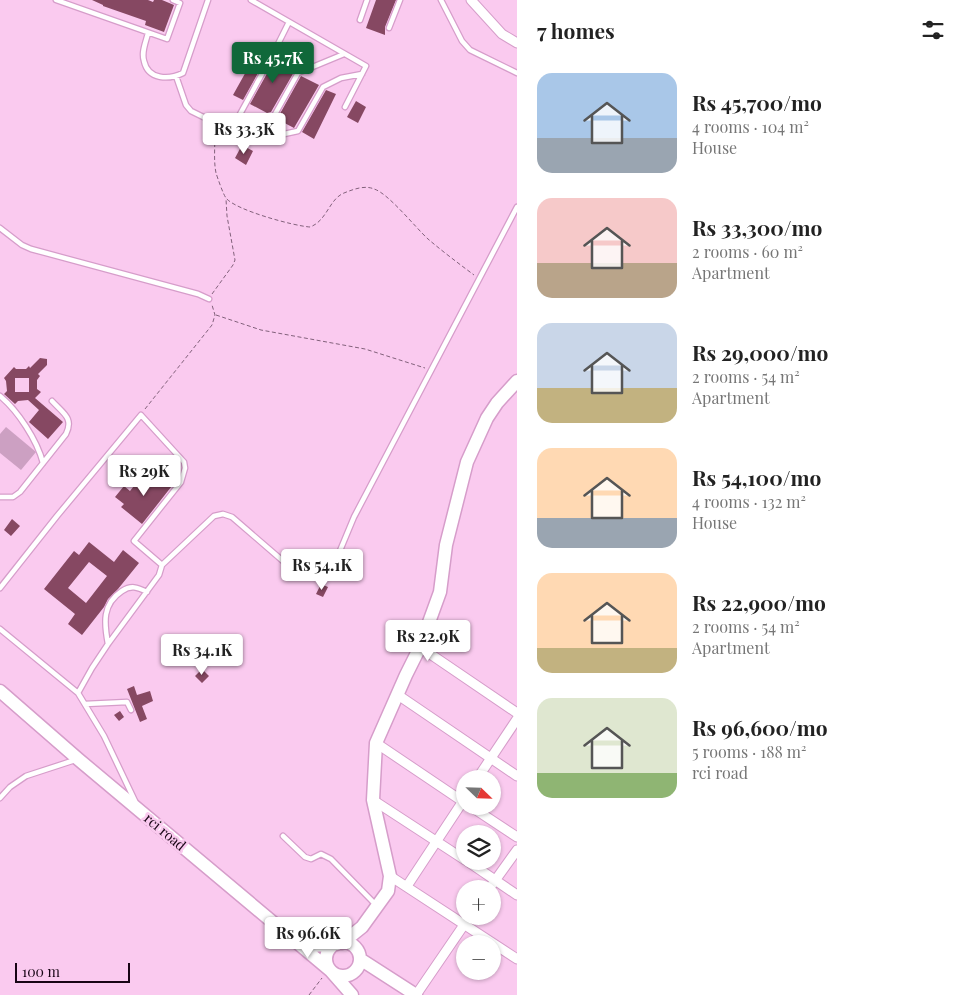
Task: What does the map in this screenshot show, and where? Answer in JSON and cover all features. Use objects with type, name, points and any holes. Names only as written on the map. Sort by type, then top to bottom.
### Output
[{"type":"main road","points":[[352,995],[328,973],[327,956],[329,951],[362,927],[388,891],[390,876],[373,800],[376,743],[420,647],[440,592],[446,545],[466,462],[487,418],[517,380]]},
{"type":"main road","name":"rci road","points":[[0,691],[287,935],[328,973]]},
{"type":"main road","points":[[328,973],[342,976],[352,974],[359,965],[358,954],[362,927]]},
{"type":"main road","points":[[287,935],[299,942],[312,946],[347,943],[358,954],[416,995]]},
{"type":"street","points":[[471,0],[502,34],[517,43]]},
{"type":"street","points":[[420,647],[517,713]]},
{"type":"street","points":[[398,695],[517,776]]},
{"type":"street","points":[[483,770],[517,719]]},
{"type":"street","points":[[376,743],[456,795]]},
{"type":"street","points":[[373,800],[456,855]]},
{"type":"street","points":[[407,886],[456,815]]},
{"type":"street","points":[[486,815],[517,836]]},
{"type":"street","points":[[480,870],[496,880],[517,850]]},
{"type":"street","points":[[390,876],[456,914]]},
{"type":"street","points":[[501,883],[517,894]]},
{"type":"street","points":[[416,995],[464,925]]},
{"type":"street","points":[[473,925],[517,959]]},
{"type":"lane","points":[[56,0],[167,38],[180,3],[173,0]]},
{"type":"lane","points":[[148,33],[143,50],[147,68],[159,77],[166,78],[183,73],[208,0]]},
{"type":"lane","points":[[251,0],[366,66],[346,106]]},
{"type":"lane","points":[[360,20],[367,0]]},
{"type":"lane","points":[[389,28],[400,0]]},
{"type":"lane","points":[[441,0],[462,41],[470,50],[517,73]]},
{"type":"lane","points":[[223,127],[239,116],[288,22]]},
{"type":"lane","points":[[230,131],[243,124],[274,116],[298,73],[344,54]]},
{"type":"lane","points":[[176,76],[186,105],[191,111],[252,141],[298,131],[323,87],[341,78],[362,74]]},
{"type":"lane","points":[[78,693],[108,644],[159,575],[162,565],[214,516],[223,514],[232,517],[262,545],[298,574],[315,577],[330,571],[354,517],[517,207]]},
{"type":"lane","points":[[0,228],[30,249],[198,294],[209,299]]},
{"type":"lane","points":[[0,396],[10,405],[40,448],[43,463]]},
{"type":"lane","points":[[0,497],[13,497],[20,492],[66,434],[70,424],[69,420],[52,401]]},
{"type":"lane","points":[[0,588],[56,516],[141,415],[184,462],[185,468],[180,482],[134,540],[162,565]]},
{"type":"lane","points":[[108,644],[105,628],[108,605],[115,595],[128,587],[138,588],[147,592]]},
{"type":"lane","points":[[0,629],[78,693],[104,736],[139,811]]},
{"type":"lane","points":[[85,704],[127,702],[131,710]]},
{"type":"lane","points":[[0,798],[18,780],[26,776],[78,759]]},
{"type":"lane","points":[[0,788],[7,790]]},
{"type":"lane","points":[[283,836],[305,858],[321,854],[331,859],[377,906]]},
{"type":"path","points":[[141,415],[212,324],[215,315],[209,299],[235,260],[227,216],[226,198],[216,172],[214,155],[215,133],[212,122]]},
{"type":"path","points":[[226,198],[253,214],[310,228],[318,224],[334,200],[342,194],[368,187],[376,189],[387,197],[428,239],[480,280]]},
{"type":"path","points":[[215,315],[261,330],[365,349],[431,370]]},
{"type":"path","points":[[309,995],[328,973]]},
{"type":"shaded area","points":[[6,427],[36,452],[21,470],[0,453],[0,434]]},
{"type":"building","points":[[92,0],[148,0],[153,2],[154,0],[162,0],[174,5],[164,32],[145,25],[146,21],[103,6]]},
{"type":"building","points":[[376,0],[396,0],[385,27],[385,35],[366,28]]},
{"type":"building","points":[[262,43],[272,48],[243,100],[233,95]]},
{"type":"building","points":[[279,52],[293,59],[288,69],[294,72],[271,112],[267,113],[250,104]]},
{"type":"building","points":[[301,76],[319,85],[294,128],[277,119]]},
{"type":"building","points":[[326,90],[336,94],[314,139],[302,132]]},
{"type":"building","points":[[356,101],[366,107],[358,123],[347,117]]},
{"type":"building","points":[[242,145],[253,151],[246,165],[235,158]]},
{"type":"building","points":[[40,358],[47,359],[47,365],[38,374],[40,376],[37,380],[37,389],[41,392],[35,398],[63,422],[48,439],[29,422],[39,410],[28,400],[18,401],[15,404],[4,394],[7,391],[4,378],[14,367],[16,369],[26,369],[29,366],[30,368]],"holes":[[[15,378],[29,378],[29,392],[15,392]]]},
{"type":"building","points":[[145,472],[163,485],[169,478],[175,482],[142,524],[121,507],[124,504],[115,497],[124,486],[130,491]]},
{"type":"building","points":[[12,519],[20,526],[11,536],[4,530]]},
{"type":"building","points":[[89,542],[114,562],[123,550],[139,563],[108,599],[82,635],[68,624],[75,614],[44,589],[74,551],[79,555]],"holes":[[[89,562],[107,576],[86,603],[68,588]]]},
{"type":"building","points":[[321,584],[328,587],[323,597],[316,594]]},
{"type":"building","points":[[202,669],[209,676],[202,683],[195,676]]},
{"type":"building","points":[[134,686],[137,695],[150,691],[153,701],[142,706],[147,719],[140,722],[127,689]]},
{"type":"building","points":[[120,711],[124,717],[119,721],[114,715]]}]
